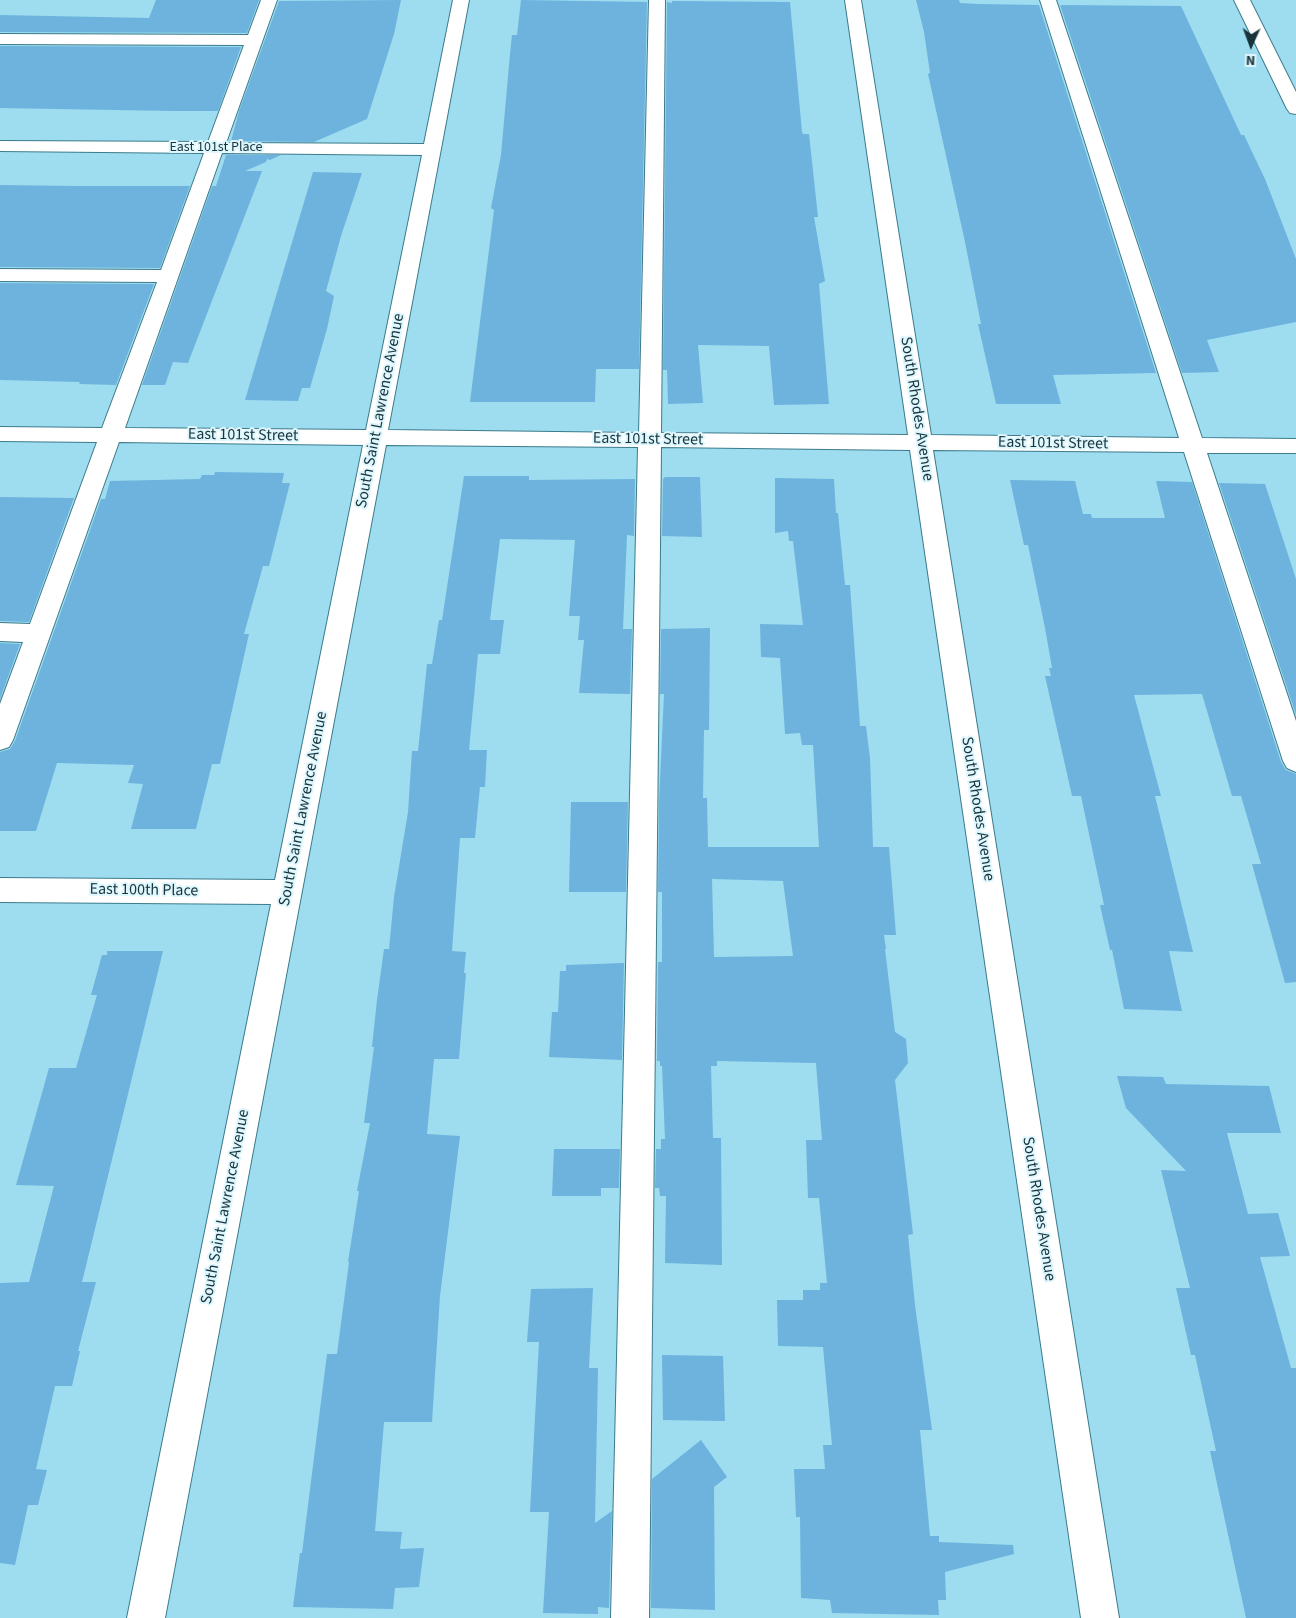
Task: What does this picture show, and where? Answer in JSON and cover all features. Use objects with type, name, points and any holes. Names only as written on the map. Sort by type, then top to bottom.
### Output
[{"type":"street","points":[[0,740],[269,0]]},
{"type":"street","name":"South Saint Lawrence Avenue","points":[[146,1618],[462,0]]},
{"type":"street","points":[[630,1618],[657,0]]},
{"type":"street","name":"South Rhodes Avenue","points":[[853,0],[1100,1618]]},
{"type":"street","points":[[1048,0],[1296,761]]},
{"type":"street","points":[[1242,0],[1296,109]]},
{"type":"street","points":[[0,39],[254,40]]},
{"type":"street","name":"East 101st Place","points":[[0,146],[432,150]]},
{"type":"street","points":[[0,275],[168,276]]},
{"type":"street","name":"East 101st Street","points":[[0,434],[1296,446]]},
{"type":"street","points":[[0,632],[39,633]]},
{"type":"street","name":"East 100th Place","points":[[0,890],[288,892]]},
{"type":"building","points":[[156,0],[259,0],[247,33],[0,32],[0,15],[149,18]]},
{"type":"building","points":[[401,0],[394,34],[367,119],[314,142],[231,141],[239,111],[279,1]]},
{"type":"building","points":[[521,0],[647,2],[639,369],[596,369],[595,402],[470,402],[494,210],[491,208],[501,155],[512,35],[517,35]]},
{"type":"building","points":[[916,0],[959,0],[960,3],[1039,5],[1156,373],[1053,375],[1061,404],[996,404],[978,324],[981,324],[965,242],[928,74],[930,73],[924,32]]},
{"type":"building","points":[[672,1],[790,2],[802,132],[803,134],[809,134],[818,217],[814,217],[825,281],[819,284],[829,404],[774,405],[769,346],[698,345],[703,403],[668,404],[667,370],[663,370],[667,2],[672,3]]},
{"type":"building","points":[[1060,5],[1181,6],[1241,135],[1244,135],[1265,179],[1296,259],[1296,322],[1207,340],[1219,372],[1182,373]]},
{"type":"building","points":[[0,46],[241,47],[218,111],[172,111],[0,108]]},
{"type":"building","points":[[226,155],[281,155],[270,160],[267,159],[266,162],[245,171],[262,171],[188,363],[173,362],[165,385],[142,385],[212,186],[216,186]]},
{"type":"building","points":[[313,172],[362,173],[341,236],[326,291],[334,296],[327,329],[310,388],[302,388],[298,401],[245,400]]},
{"type":"building","points":[[0,185],[190,186],[160,268],[0,267]]},
{"type":"building","points":[[0,283],[154,284],[116,385],[0,380]]},
{"type":"building","points":[[215,472],[284,473],[282,483],[290,483],[269,566],[263,566],[244,634],[249,634],[220,764],[212,764],[196,829],[131,829],[143,784],[128,783],[134,765],[57,763],[36,831],[0,831],[0,752],[10,749],[15,741],[101,499],[105,499],[110,481],[200,479],[202,475],[214,475]]},
{"type":"building","points":[[464,476],[529,476],[529,480],[635,479],[634,536],[627,535],[623,629],[632,629],[630,694],[579,693],[584,640],[578,640],[580,616],[569,616],[575,540],[500,539],[490,620],[504,620],[500,654],[478,654],[469,750],[487,750],[485,787],[480,787],[475,838],[460,838],[452,951],[466,952],[459,1059],[434,1059],[427,1134],[460,1136],[440,1296],[432,1422],[384,1422],[375,1531],[402,1532],[400,1549],[424,1548],[419,1587],[395,1588],[393,1609],[293,1607],[300,1553],[302,1553],[327,1354],[337,1354],[359,1191],[357,1191],[370,1123],[364,1123],[374,1047],[372,1047],[377,1000],[384,949],[389,949],[394,897],[408,812],[412,751],[418,751],[427,664],[432,664],[439,620],[442,620]]},
{"type":"building","points":[[665,477],[700,477],[702,537],[662,536],[663,479]]},
{"type":"building","points":[[775,478],[834,479],[836,513],[838,513],[845,585],[850,585],[860,726],[866,726],[870,758],[873,847],[889,847],[896,935],[884,935],[895,1032],[906,1039],[908,1063],[895,1080],[913,1234],[908,1235],[915,1305],[932,1430],[920,1430],[930,1536],[939,1536],[939,1542],[1013,1545],[1014,1554],[945,1572],[946,1600],[938,1600],[939,1615],[832,1613],[830,1600],[801,1598],[800,1517],[796,1517],[794,1469],[825,1469],[823,1445],[832,1445],[823,1347],[778,1346],[777,1300],[803,1300],[803,1290],[820,1290],[820,1283],[827,1283],[819,1198],[808,1198],[806,1140],[822,1140],[816,1063],[717,1061],[717,1066],[711,1066],[713,1138],[721,1138],[722,1265],[665,1263],[666,1196],[660,1196],[659,1188],[655,1188],[656,1149],[661,1149],[661,1139],[665,1139],[662,1066],[660,1066],[660,1061],[657,1061],[658,962],[662,962],[662,892],[658,892],[659,802],[664,694],[660,694],[661,629],[710,628],[709,730],[704,730],[703,798],[707,798],[708,847],[819,847],[813,745],[802,745],[800,733],[785,734],[780,658],[761,657],[760,624],[803,625],[793,541],[789,541],[788,531],[775,533]],"holes":[[[712,879],[783,881],[793,956],[714,957]]]},
{"type":"building","points":[[1010,480],[1075,481],[1083,514],[1091,514],[1092,518],[1165,518],[1156,481],[1192,482],[1281,762],[1286,770],[1296,774],[1296,982],[1285,983],[1252,864],[1261,864],[1241,796],[1232,796],[1202,694],[1134,695],[1161,796],[1155,796],[1193,952],[1169,951],[1182,1011],[1124,1009],[1112,950],[1110,950],[1100,905],[1104,905],[1081,796],[1072,796],[1045,676],[1051,676],[1049,668],[1052,668],[1045,628],[1028,545],[1024,545]]},
{"type":"building","points":[[1219,483],[1265,484],[1296,579],[1296,715]]},
{"type":"building","points":[[0,497],[74,498],[29,622],[0,621]]},
{"type":"building","points":[[0,643],[20,644],[0,699]]},
{"type":"building","points":[[571,802],[628,802],[626,892],[569,892]]},
{"type":"building","points":[[107,951],[163,951],[82,1282],[96,1282],[78,1351],[80,1351],[72,1386],[55,1386],[36,1469],[47,1470],[38,1505],[28,1505],[15,1565],[0,1563],[0,1283],[29,1282],[54,1186],[16,1185],[49,1068],[76,1068],[97,995],[91,995],[102,955],[107,955]]},
{"type":"building","points":[[624,963],[622,1060],[549,1057],[552,1012],[558,1012],[560,971],[566,971],[566,965]]},
{"type":"building","points":[[1117,1076],[1163,1077],[1166,1084],[1269,1086],[1281,1133],[1227,1133],[1248,1214],[1278,1213],[1290,1256],[1260,1257],[1291,1368],[1296,1368],[1296,1618],[1246,1618],[1210,1451],[1216,1451],[1195,1355],[1191,1355],[1176,1288],[1190,1288],[1161,1170],[1186,1171],[1126,1108]]},
{"type":"building","points":[[554,1149],[620,1149],[619,1188],[601,1188],[601,1196],[552,1196]]},
{"type":"building","points":[[593,1288],[589,1368],[598,1368],[595,1523],[612,1511],[609,1608],[598,1607],[598,1614],[543,1613],[549,1512],[530,1512],[539,1342],[527,1342],[531,1289]]},
{"type":"building","points":[[662,1355],[723,1356],[725,1421],[663,1420]]},
{"type":"building","points":[[701,1440],[727,1477],[714,1487],[715,1610],[651,1608],[652,1479]]}]
